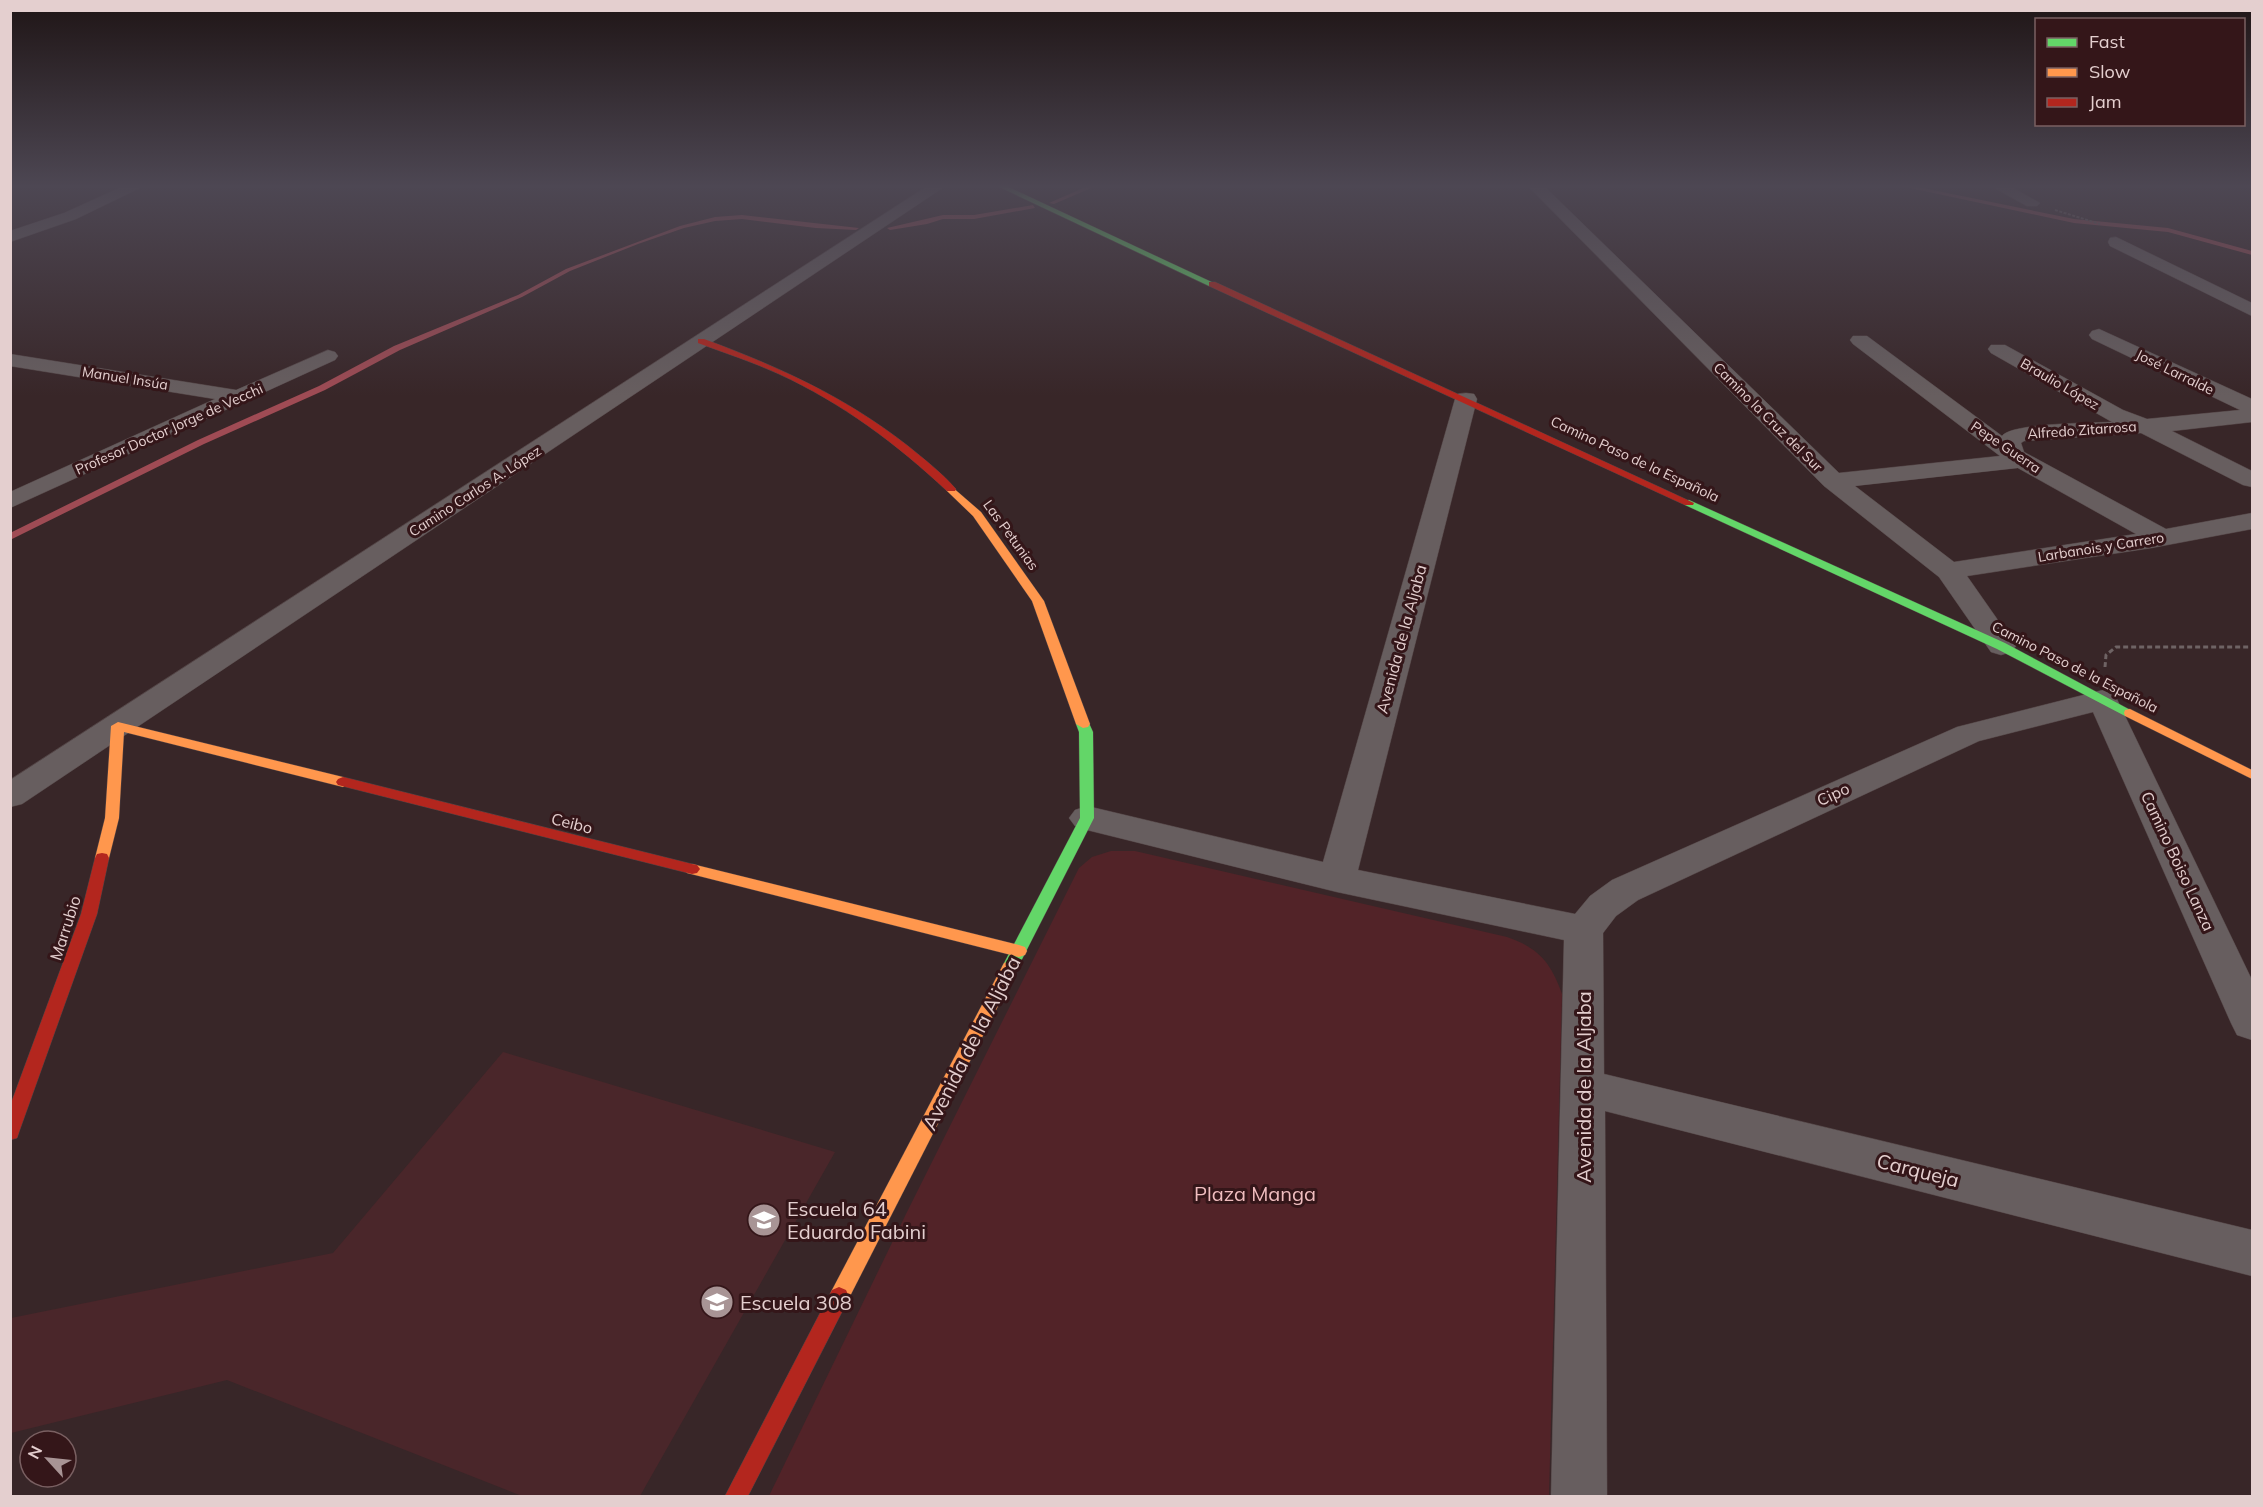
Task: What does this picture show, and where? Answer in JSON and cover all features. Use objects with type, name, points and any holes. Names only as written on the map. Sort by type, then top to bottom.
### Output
[{"type":"street","name":"Camino Carlos A. López","points":[[10,796],[832,255]]},
{"type":"street","name":"Camino Paso de la Española","points":[[1152,255],[2001,646],[2253,775]]},
{"type":"street","name":"Camino la Cruz del Sur","points":[[1605,255],[1833,481],[1949,571],[2001,646]]},
{"type":"street","points":[[2143,255],[2253,310]]},
{"type":"street","name":"José Larralde","points":[[2099,335],[2253,407]]},
{"type":"street","name":"Pepe Guerra","points":[[1860,340],[2014,456],[2162,538]]},
{"type":"street","name":"Las Petunias","points":[[700,341],[782,372],[851,409],[917,456],[977,514],[1038,601],[1086,732],[1087,818]]},
{"type":"street","name":"Braulio López","points":[[1998,349],[2115,416],[2144,426],[2253,480]]},
{"type":"street","name":"Profesor Doctor Jorge de Vecchi","points":[[10,501],[328,356]]},
{"type":"street","name":"Manuel Insúa","points":[[10,360],[240,397]]},
{"type":"street","name":"Avenida de la Aljaba","points":[[1336,879],[1466,399]]},
{"type":"street","name":"Alfredo Zitarrosa","points":[[1833,481],[2014,462],[2009,443],[2012,437],[2021,434],[2144,426],[2253,415]]},
{"type":"street","name":"Larbanois y Carrero","points":[[1949,571],[2162,538],[2253,521]]},
{"type":"street","name":"Cipo","points":[[1584,930],[1603,906],[1625,890],[1920,754],[1968,734],[2103,700]]},
{"type":"street","name":"Camino Boiso Lanza","points":[[2103,700],[2253,1023]]},
{"type":"street","name":"Ceibo","points":[[118,726],[1018,951]]},
{"type":"street","name":"Marrubio","points":[[10,1132],[89,914],[112,818],[118,726]]},
{"type":"street","name":"Avenida de la Aljaba","points":[[736,1497],[1087,818]]},
{"type":"street","points":[[1087,818],[1336,879],[1584,930]]},
{"type":"street","name":"Avenida de la Aljaba","points":[[1579,1497],[1584,930]]},
{"type":"street","name":"Carqueja","points":[[1583,1087],[2253,1253]]},
{"type":"path","points":[[2103,700],[2106,655],[2116,647],[2253,647]]},
{"type":"shaded area","points":[[503,1052],[835,1152],[640,1496],[522,1496],[227,1380],[27,1429],[18,1429],[18,1431],[11,1433],[11,1318],[333,1253]]},
{"type":"green space","name":"Plaza Manga","points":[[1111,851],[1135,851],[1507,937],[1528,946],[1548,965],[1562,994],[1549,1496],[769,1496],[906,1214],[1079,868],[1092,857]]},
{"type":"waterway","points":[[10,537],[201,442],[322,388],[397,348],[520,296],[568,270],[605,255]]},
{"type":"traffic: fast","points":[[1150,255],[1212,284]]},
{"type":"traffic: fast","points":[[1689,503],[2001,646],[2130,713]]},
{"type":"traffic: fast","points":[[1010,967],[1087,818],[1086,732],[1083,724]]},
{"type":"traffic: slow","points":[[951,489],[977,514],[1038,601],[1083,724]]},
{"type":"traffic: slow","points":[[2130,713],[2252,775]]},
{"type":"traffic: slow","points":[[102,858],[112,818],[118,726],[343,782]]},
{"type":"traffic: slow","points":[[692,869],[1019,951]]},
{"type":"traffic: slow","points":[[839,1297],[1010,967]]},
{"type":"traffic: jam","points":[[1212,284],[1689,503]]},
{"type":"traffic: jam","points":[[701,341],[805,383],[850,409],[892,439],[951,489]]},
{"type":"traffic: jam","points":[[343,782],[692,869]]},
{"type":"traffic: jam","points":[[10,1132],[89,914],[102,858]]},
{"type":"traffic: jam","points":[[736,1496],[839,1297]]},
{"type":"place","name":"Escuela 64 Eduardo Fabini","points":[[764,1220]]},
{"type":"place","name":"Escuela 308","points":[[717,1302]]}]
